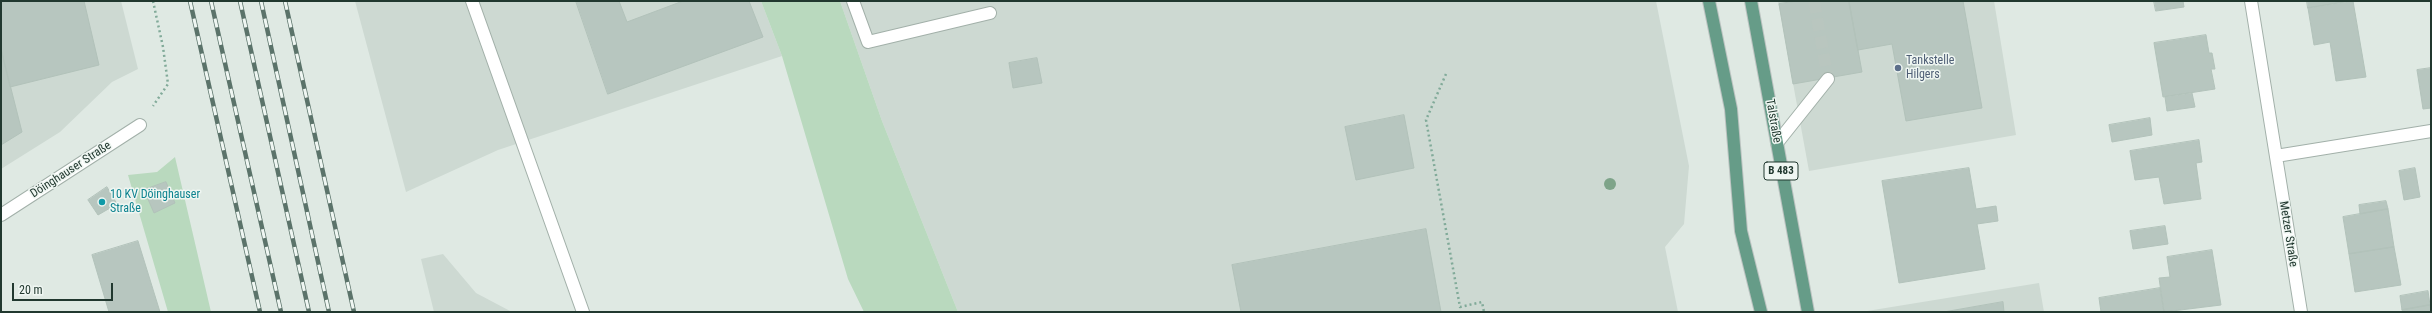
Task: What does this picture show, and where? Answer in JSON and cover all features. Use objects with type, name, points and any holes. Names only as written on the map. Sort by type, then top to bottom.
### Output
[{"type":"main road","points":[[1709,1],[1731,109],[1742,230],[1761,312]]},
{"type":"main road","name":"Talstraße","points":[[1751,1],[1808,312]]},
{"type":"street","points":[[472,1],[582,312]]},
{"type":"street","points":[[853,1],[868,42],[990,12]]},
{"type":"street","name":"Metzer Straße","points":[[2251,1],[2301,312]]},
{"type":"street","points":[[1776,144],[1828,79]]},
{"type":"street","name":"Döinghauser Straße","points":[[1,215],[140,125]]},
{"type":"street","points":[[2276,156],[2431,131]]},
{"type":"path","points":[[140,125],[168,84],[163,47],[153,1]]},
{"type":"path","points":[[1446,74],[1426,120],[1460,307],[1482,302],[1484,312]]},
{"type":"shaded area","points":[[1,1],[121,1],[138,69],[112,82],[60,132],[1,169]]},
{"type":"shaded area","points":[[355,1],[761,1],[782,56],[498,150],[406,192]]},
{"type":"shaded area","points":[[840,1],[1656,1],[1689,166],[1684,224],[1665,247],[1678,312],[958,312],[882,121]]},
{"type":"shaded area","name":"Tankstelle Hilgers","points":[[1778,1],[1994,1],[2016,135],[1809,171]]},
{"type":"shaded area","points":[[443,254],[476,293],[512,312],[434,312],[421,259]]},
{"type":"shaded area","points":[[2039,283],[2044,312],[1861,312]]},
{"type":"green space","points":[[761,1],[840,1],[882,121],[958,312],[864,312],[848,279],[782,56]]},
{"type":"green space","points":[[175,157],[211,312],[168,312],[128,175],[157,172]]},
{"type":"building","points":[[1,1],[84,1],[99,65],[10,87],[1,49]]},
{"type":"building","points":[[576,1],[619,1],[627,22],[683,1],[749,1],[763,37],[608,94]]},
{"type":"building","points":[[1797,1],[1849,1],[1862,72],[1793,84],[1779,4]]},
{"type":"building","points":[[1849,1],[1963,1],[1982,108],[1906,121],[1892,44],[1858,50]]},
{"type":"building","points":[[2154,1],[2183,1],[2184,7],[2156,11]]},
{"type":"building","points":[[2307,1],[2350,1],[2308,8]]},
{"type":"building","points":[[2353,1],[2366,77],[2336,81],[2330,42],[2314,45],[2308,8]]},
{"type":"building","points":[[2206,35],[2209,53],[2212,53],[2215,69],[2211,69],[2215,89],[2163,97],[2154,43]]},
{"type":"building","points":[[1,49],[22,132],[1,145]]},
{"type":"building","points":[[1037,58],[1042,83],[1013,88],[1009,63]]},
{"type":"building","points":[[2431,68],[2431,108],[2423,109],[2417,70]]},
{"type":"building","points":[[2192,93],[2195,107],[2167,111],[2165,97]]},
{"type":"building","points":[[1404,115],[1414,168],[1356,180],[1345,127]]},
{"type":"building","points":[[2150,118],[2152,135],[2112,142],[2109,125]]},
{"type":"building","points":[[2199,140],[2202,162],[2196,163],[2201,199],[2164,204],[2159,177],[2135,180],[2130,151]]},
{"type":"building","points":[[1969,168],[1976,209],[1996,206],[1998,221],[1977,224],[1985,269],[1899,283],[1882,181]]},
{"type":"building","points":[[2415,168],[2420,197],[2404,200],[2399,171]]},
{"type":"building","points":[[166,182],[175,203],[154,213],[144,190]]},
{"type":"building","name":"10 KV Döinghauser Straße","points":[[107,187],[117,204],[98,215],[88,200]]},
{"type":"building","points":[[2386,201],[2388,209],[2360,214],[2359,205]]},
{"type":"building","points":[[2388,209],[2394,247],[2349,254],[2343,217]]},
{"type":"building","points":[[2165,226],[2168,244],[2133,249],[2130,231]]},
{"type":"building","points":[[1426,229],[1441,312],[1241,312],[1232,265]]},
{"type":"building","points":[[138,241],[160,312],[109,312],[92,255]]},
{"type":"building","points":[[2394,247],[2401,285],[2355,292],[2349,254]]},
{"type":"building","points":[[2212,250],[2221,305],[2164,312],[2159,278],[2170,277],[2167,257]]},
{"type":"building","points":[[2160,288],[2164,312],[2101,312],[2099,298]]},
{"type":"building","points":[[2428,291],[2430,305],[2402,310],[2400,296]]},
{"type":"building","points":[[2003,302],[2004,312],[1944,312]]},
{"type":"building","points":[[2430,305],[2431,312],[2403,312],[2402,310]]},
{"type":"tunnel","points":[[1814,1],[1828,79]]},
{"type":"railway","points":[[190,1],[260,312]]},
{"type":"railway","points":[[211,1],[281,312]]},
{"type":"railway","points":[[240,1],[309,312]]},
{"type":"railway","points":[[261,1],[329,312]]},
{"type":"railway","points":[[285,1],[354,312]]},
{"type":"place","name":"Tankstelle Hilgers","points":[[1898,68]]},
{"type":"place","name":"10 KV Döinghauser Straße","points":[[102,202]]}]
